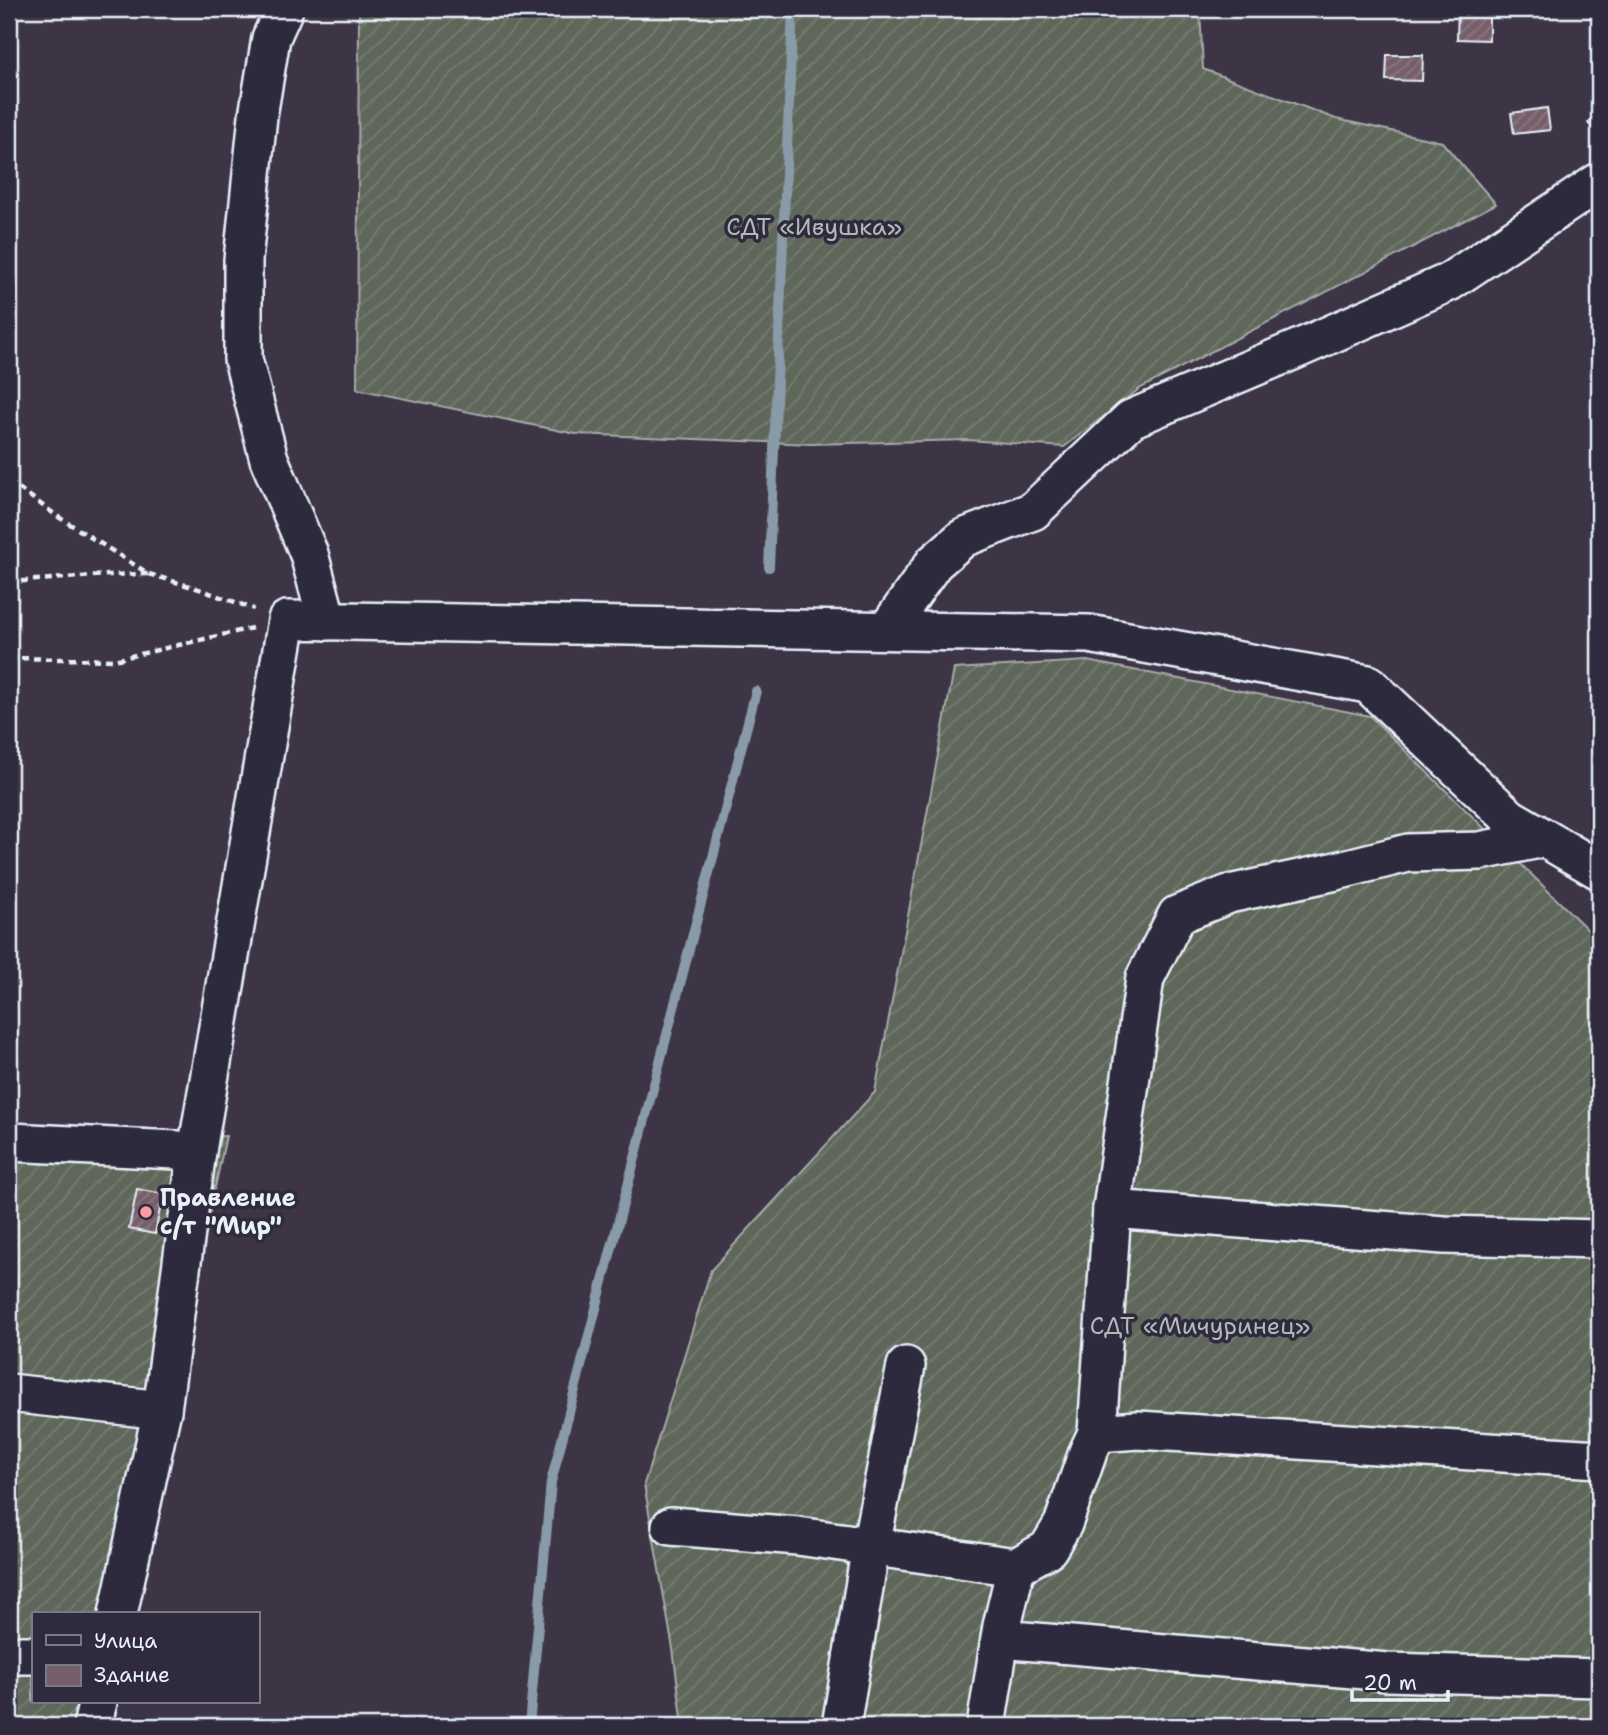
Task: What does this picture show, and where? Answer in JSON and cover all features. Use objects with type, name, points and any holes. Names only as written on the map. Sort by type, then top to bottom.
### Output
[{"type":"street","points":[[285,9],[271,38],[258,117],[243,260],[243,359],[270,459],[309,554],[327,621]]},
{"type":"street","points":[[887,630],[934,563],[963,538],[1033,512],[1131,419],[1449,282],[1599,182]]},
{"type":"street","points":[[118,1612],[162,1410],[197,1151],[287,620],[1089,634],[1368,684],[1510,818],[1599,870]]},
{"type":"street","points":[[671,1526],[798,1536],[1016,1567],[1048,1549],[1063,1524],[1097,1433],[1112,1209],[1144,978],[1177,915],[1229,894],[1408,853],[1480,851],[1544,838]]},
{"type":"street","points":[[9,1142],[197,1151]]},
{"type":"street","points":[[1112,1209],[1444,1235],[1599,1239]]},
{"type":"street","points":[[841,1726],[906,1366]]},
{"type":"street","points":[[9,1394],[162,1410]]},
{"type":"street","points":[[1097,1433],[1138,1430],[1599,1459]]},
{"type":"street","points":[[986,1726],[1000,1639],[1016,1567]]},
{"type":"street","points":[[1000,1639],[1388,1672],[1599,1678]]},
{"type":"street","points":[[9,1655],[32,1656]]},
{"type":"street","points":[[92,1726],[98,1704]]},
{"type":"path","points":[[9,481],[57,516],[149,574],[287,620]]},
{"type":"path","points":[[9,582],[149,574]]},
{"type":"path","points":[[9,658],[114,660],[287,620]]},
{"type":"green space","name":"СДТ «Ивушка»","points":[[359,9],[1200,9],[1203,69],[1336,119],[1442,142],[1496,204],[1139,389],[1064,447],[968,440],[811,444],[576,434],[357,389]]},
{"type":"green space","name":"СДТ «Мичуринец»","points":[[1087,661],[1370,716],[1599,941],[1599,1726],[683,1726],[673,1649],[644,1484],[711,1270],[875,1092],[954,669]]},
{"type":"green space","points":[[9,1128],[226,1136],[124,1612],[32,1612],[32,1704],[105,1704],[100,1726],[9,1726]]},
{"type":"building","points":[[1458,9],[1489,9],[1489,40],[1457,39]]},
{"type":"building","points":[[1387,55],[1423,55],[1422,81],[1386,80]]},
{"type":"building","points":[[1547,108],[1550,130],[1514,134],[1511,113]]},
{"type":"building","points":[[1599,113],[1599,136],[1588,123]]},
{"type":"building","name":"Правление с/т \"Мир\"","points":[[137,1189],[163,1194],[155,1234],[129,1229]]},
{"type":"waterway","points":[[769,567],[793,9]]},
{"type":"waterway","points":[[529,1726],[551,1482],[756,691]]},
{"type":"place","name":"Правление с/т \"Мир\"","points":[[146,1212]]}]
